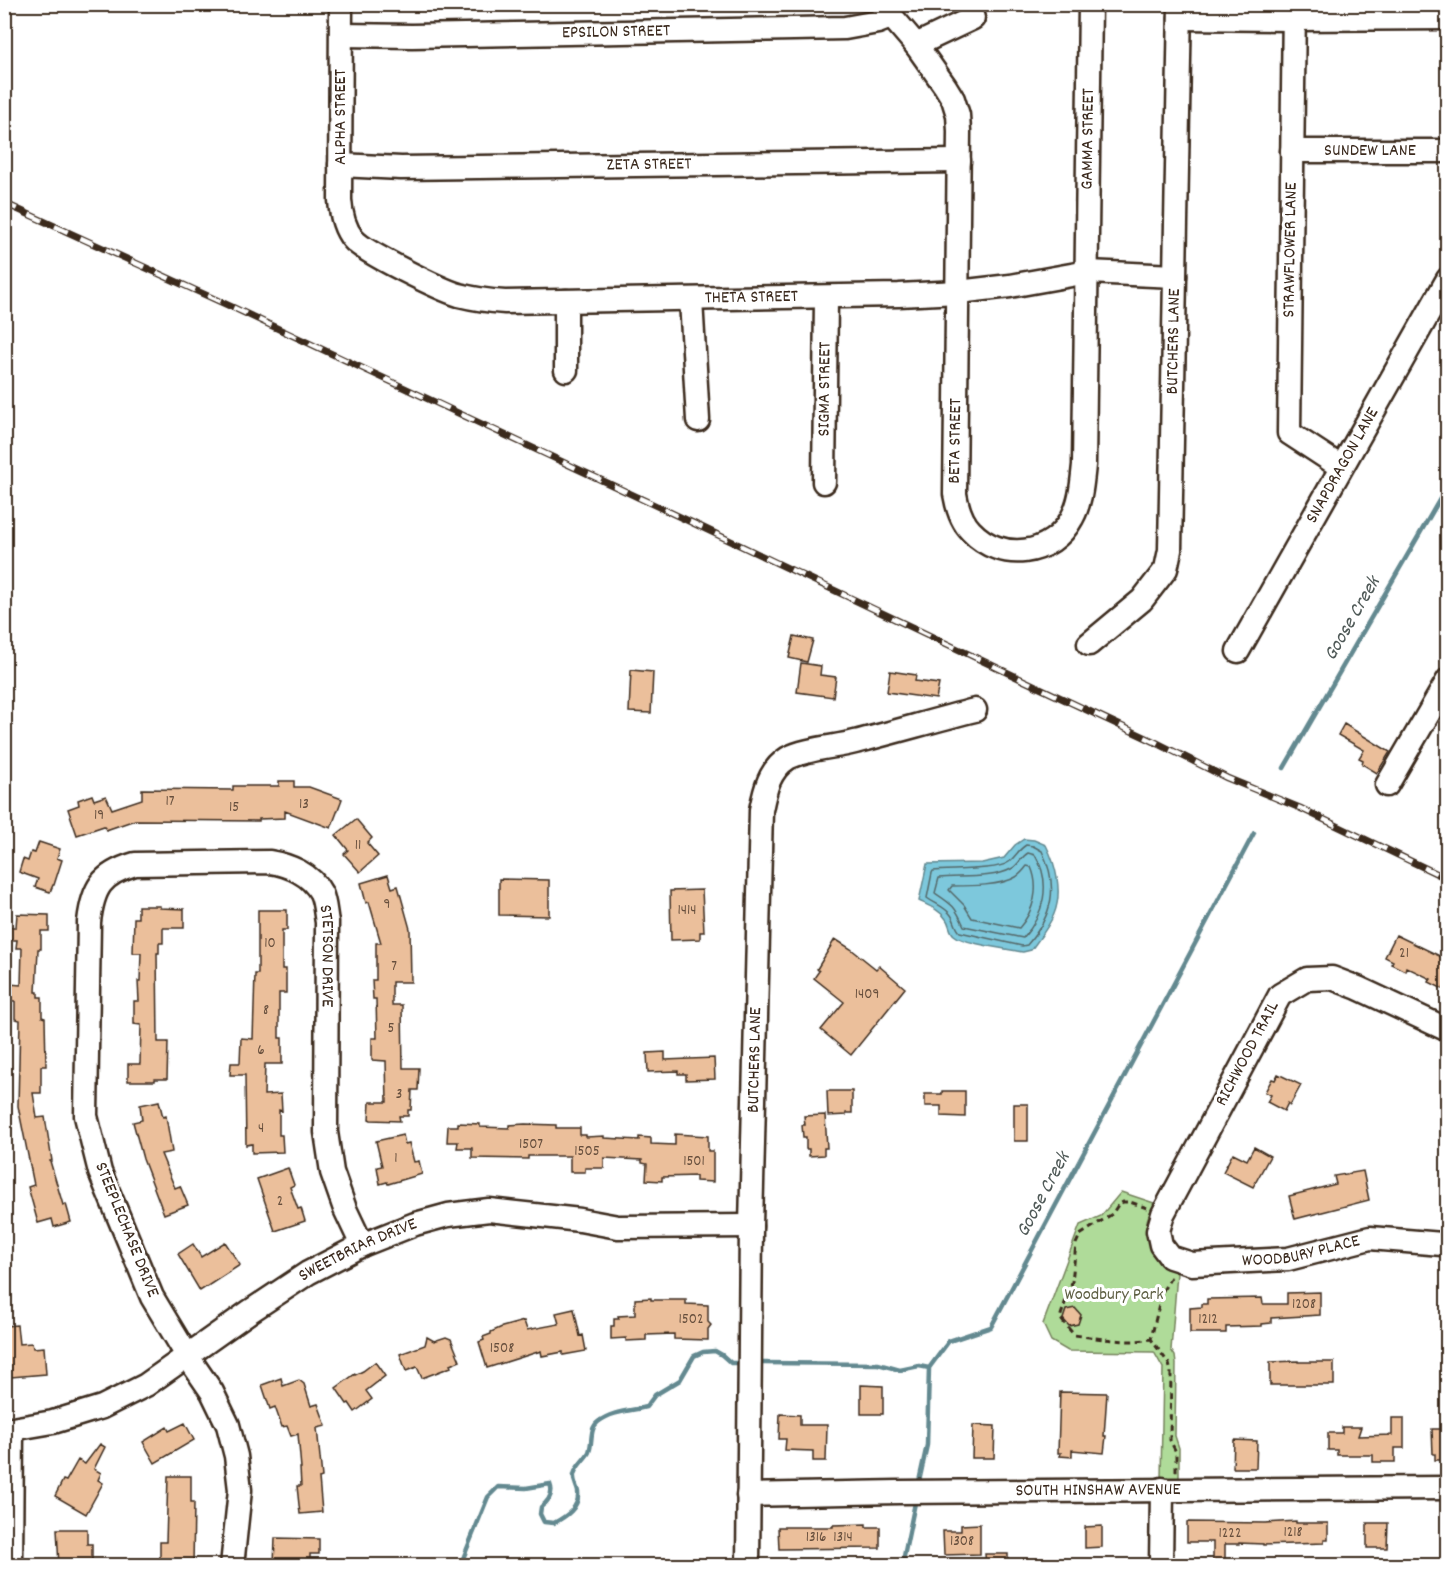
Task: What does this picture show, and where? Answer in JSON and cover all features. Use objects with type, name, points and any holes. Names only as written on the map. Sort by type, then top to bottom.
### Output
[{"type":"street","name":"ALPHA STREET","points":[[341,4],[341,211],[347,229]]},
{"type":"street","name":"GAMMA STREET","points":[[1088,272],[1090,4]]},
{"type":"street","name":"EPSILON STREET","points":[[342,35],[412,36],[845,28],[878,22],[886,11]]},
{"type":"street","name":"BETA STREET","points":[[886,11],[916,45],[945,86],[953,99],[958,115],[955,494],[957,506],[971,531],[986,543],[1001,549],[1016,552],[1046,545],[1061,534],[1072,520],[1079,503],[1084,465],[1088,272]]},
{"type":"street","points":[[1180,11],[1293,12],[1448,18]]},
{"type":"street","name":"BUTCHERS LANE","points":[[1089,644],[1142,600],[1167,569],[1170,550],[1180,11]]},
{"type":"street","name":"STRAWFLOWER LANE","points":[[1293,12],[1289,433],[1341,467]]},
{"type":"street","points":[[916,45],[973,18]]},
{"type":"street","name":"SUNDEW LANE","points":[[1292,151],[1448,151]]},
{"type":"street","name":"ZETA STREET","points":[[340,165],[401,168],[958,161]]},
{"type":"street","name":"THETA STREET","points":[[347,229],[354,241],[370,252],[446,291],[461,296],[505,302],[826,298],[958,292],[1010,286],[1088,272],[1175,276]]},
{"type":"street","name":"SNAPDRAGON LANE","points":[[1238,651],[1448,279]]},
{"type":"street","name":"SIGMA STREET","points":[[824,482],[826,298]]},
{"type":"street","points":[[691,300],[698,420]]},
{"type":"street","points":[[566,301],[566,370]]},
{"type":"street","points":[[1387,785],[1448,680]]},
{"type":"street","name":"BUTCHERS LANE","points":[[748,1566],[751,1227],[761,810],[766,786],[779,766],[797,754],[975,710]]},
{"type":"street","name":"STETSON DRIVE","points":[[105,879],[135,864],[270,862],[291,867],[321,892],[327,922],[326,1132],[332,1172],[345,1209],[363,1245]]},
{"type":"street","name":"STEEPLECHASE DRIVE","points":[[105,879],[98,886],[91,903],[89,922],[86,1116],[100,1172],[152,1298],[212,1392],[228,1425],[236,1456],[240,1490],[232,1566]]},
{"type":"street","name":"RICHWOOD TRAIL","points":[[1181,1261],[1170,1257],[1161,1245],[1158,1231],[1162,1214],[1280,995],[1306,979],[1332,978],[1448,1030]]},
{"type":"street","name":"SWEETBRIAR DRIVE","points":[[8,1429],[53,1422],[102,1407],[146,1385],[308,1273],[363,1245],[426,1221],[457,1213],[489,1210],[580,1220],[618,1227],[751,1227]]},
{"type":"street","name":"WOODBURY PLACE","points":[[1181,1261],[1192,1264],[1288,1259],[1370,1238],[1448,1245]]},
{"type":"street","points":[[8,1429],[11,1566]]},
{"type":"street","name":"SOUTH HINSHAW AVENUE","points":[[748,1495],[1448,1488]]},
{"type":"street","points":[[1161,1566],[1169,1489]]},
{"type":"path","points":[[1151,1339],[1125,1341],[1074,1335],[1060,1318],[1072,1282],[1076,1244],[1080,1235],[1112,1214],[1123,1202],[1130,1202],[1162,1214]]},
{"type":"path","points":[[1151,1339],[1162,1292],[1181,1261]]},
{"type":"path","points":[[1151,1339],[1170,1364],[1171,1371],[1170,1440],[1176,1452],[1169,1489]]},
{"type":"green space","name":"Woodbury Park","points":[[1121,1192],[1154,1203],[1147,1221],[1147,1238],[1154,1252],[1164,1264],[1177,1273],[1171,1350],[1176,1364],[1175,1436],[1179,1448],[1179,1480],[1161,1480],[1163,1368],[1154,1352],[1068,1351],[1051,1341],[1043,1324],[1080,1225],[1101,1216]]},
{"type":"water","points":[[1024,839],[1046,845],[1053,861],[1058,888],[1057,906],[1052,919],[1031,950],[1023,952],[976,944],[959,938],[952,933],[941,913],[919,901],[927,864],[982,863],[1004,858],[1015,845]]},
{"type":"building","points":[[794,636],[813,640],[807,662],[789,658]]},
{"type":"building","points":[[801,663],[821,666],[820,675],[836,677],[833,697],[797,692]]},
{"type":"building","points":[[631,670],[653,672],[651,713],[629,712]]},
{"type":"building","points":[[890,671],[916,675],[915,681],[939,684],[936,699],[887,692]]},
{"type":"building","points":[[1344,724],[1390,752],[1377,773],[1362,764],[1363,760],[1359,758],[1364,750],[1338,735]]},
{"type":"building","points":[[279,781],[294,781],[294,787],[309,787],[342,799],[331,828],[285,811],[285,818],[259,819],[259,821],[135,820],[106,830],[104,826],[77,835],[68,809],[79,805],[78,800],[92,795],[94,800],[106,796],[112,809],[142,799],[142,789],[233,790],[233,786],[279,786]]},
{"type":"building","points":[[356,819],[372,838],[367,843],[378,856],[360,872],[344,854],[348,850],[336,835]]},
{"type":"building","points":[[39,842],[60,849],[57,858],[62,860],[50,892],[35,887],[38,879],[19,872],[23,859],[28,861],[31,852],[35,853]]},
{"type":"building","points":[[388,875],[392,888],[398,886],[410,929],[411,982],[392,982],[392,1005],[402,1005],[403,1068],[419,1068],[418,1090],[412,1090],[411,1110],[408,1110],[408,1116],[399,1116],[400,1121],[369,1119],[370,1102],[387,1102],[386,1061],[372,1060],[372,1038],[377,1038],[376,999],[373,999],[372,980],[376,980],[376,943],[381,943],[361,883]]},
{"type":"building","points":[[499,879],[549,880],[549,916],[499,915]]},
{"type":"building","points":[[702,890],[704,932],[700,932],[700,939],[671,940],[670,891]]},
{"type":"building","points":[[138,906],[184,909],[184,928],[163,928],[163,943],[159,943],[159,953],[157,953],[158,1042],[168,1042],[167,1079],[155,1079],[155,1081],[128,1081],[128,1064],[140,1064],[141,1025],[134,1024],[134,1001],[139,1001],[138,981],[140,981],[141,953],[133,953],[134,918],[138,918]]},
{"type":"building","points":[[258,910],[287,910],[287,930],[282,930],[282,969],[286,969],[286,993],[279,993],[279,1038],[282,1038],[282,1064],[265,1064],[264,1095],[281,1094],[282,1111],[279,1110],[279,1135],[282,1135],[283,1152],[252,1153],[252,1144],[246,1145],[245,1075],[230,1075],[231,1063],[240,1063],[241,1038],[253,1039],[255,974],[258,974]]},
{"type":"building","points":[[17,914],[49,915],[49,931],[41,931],[36,992],[38,992],[38,997],[42,997],[42,1017],[45,1018],[46,1066],[41,1066],[41,1093],[33,1093],[37,1118],[45,1117],[52,1161],[50,1161],[63,1205],[66,1204],[71,1222],[54,1227],[52,1219],[38,1223],[28,1187],[34,1185],[18,1106],[20,1020],[15,1019],[15,1001],[8,1001],[9,984],[21,985],[22,948],[16,948],[17,940],[7,940],[7,927],[16,927]]},
{"type":"building","points":[[1396,935],[1448,960],[1448,978],[1443,989],[1429,982],[1431,979],[1406,967],[1405,971],[1391,964],[1393,961],[1385,957]]},
{"type":"building","points":[[835,939],[876,969],[879,966],[905,988],[851,1055],[821,1030],[844,1002],[814,978]]},
{"type":"building","points":[[665,1052],[665,1060],[714,1058],[715,1079],[686,1080],[686,1074],[678,1074],[678,1071],[648,1072],[647,1053]]},
{"type":"building","points":[[1278,1074],[1301,1085],[1284,1111],[1267,1102],[1271,1095],[1265,1092],[1272,1079],[1275,1080]]},
{"type":"building","points":[[827,1091],[852,1091],[852,1113],[828,1116]]},
{"type":"building","points":[[942,1091],[965,1091],[965,1117],[941,1116],[941,1106],[925,1106],[925,1094],[942,1094]]},
{"type":"building","points":[[159,1101],[163,1117],[166,1116],[172,1152],[161,1154],[175,1188],[180,1186],[188,1205],[164,1214],[143,1159],[133,1122],[142,1120],[140,1105]]},
{"type":"building","points":[[1014,1104],[1028,1104],[1028,1141],[1014,1141]]},
{"type":"building","points":[[825,1115],[827,1148],[824,1148],[824,1155],[809,1156],[809,1149],[806,1149],[806,1137],[803,1137],[804,1116]]},
{"type":"building","points":[[458,1123],[480,1124],[480,1127],[509,1128],[509,1125],[556,1125],[556,1128],[580,1128],[580,1135],[586,1135],[586,1137],[604,1136],[604,1138],[639,1140],[639,1137],[651,1138],[651,1144],[675,1145],[675,1134],[708,1136],[708,1151],[713,1151],[713,1182],[696,1181],[696,1176],[662,1177],[662,1181],[646,1180],[647,1164],[642,1163],[642,1160],[604,1158],[604,1168],[585,1168],[585,1172],[570,1172],[570,1156],[528,1156],[528,1159],[472,1158],[472,1148],[457,1148],[458,1142],[447,1142],[448,1126],[458,1126]]},
{"type":"building","points":[[403,1135],[405,1144],[409,1143],[414,1162],[419,1161],[422,1174],[388,1184],[387,1182],[380,1184],[377,1167],[382,1166],[376,1141]]},
{"type":"building","points":[[1254,1147],[1270,1156],[1253,1187],[1223,1172],[1233,1153],[1247,1160]]},
{"type":"building","points":[[288,1168],[294,1185],[290,1187],[305,1221],[275,1231],[257,1179]]},
{"type":"building","points":[[1363,1171],[1369,1200],[1295,1219],[1289,1196],[1336,1184],[1334,1176]]},
{"type":"building","points":[[225,1242],[240,1265],[200,1291],[178,1254],[193,1244],[201,1257]]},
{"type":"building","points":[[1320,1292],[1320,1315],[1271,1318],[1271,1323],[1262,1324],[1262,1326],[1226,1327],[1226,1333],[1190,1333],[1190,1308],[1202,1307],[1202,1304],[1207,1304],[1207,1299],[1262,1298],[1263,1304],[1287,1304],[1287,1293]]},
{"type":"building","points":[[651,1298],[651,1300],[686,1300],[686,1304],[708,1305],[708,1322],[711,1325],[708,1329],[708,1340],[674,1339],[674,1334],[646,1335],[646,1340],[611,1339],[611,1326],[614,1326],[614,1319],[619,1319],[618,1316],[635,1315],[635,1299]]},
{"type":"building","points":[[1075,1308],[1081,1315],[1078,1324],[1069,1326],[1063,1319],[1066,1310]]},
{"type":"building","points":[[574,1309],[586,1351],[542,1356],[541,1351],[487,1368],[479,1342],[484,1340],[483,1337],[502,1327],[524,1321],[527,1330],[559,1324],[556,1313]]},
{"type":"building","points":[[17,1325],[19,1344],[32,1343],[33,1348],[44,1347],[46,1374],[11,1377],[10,1371],[4,1371],[4,1326]]},
{"type":"building","points":[[427,1337],[434,1341],[446,1337],[451,1339],[460,1361],[450,1365],[451,1367],[422,1378],[417,1367],[406,1371],[400,1354],[425,1345]]},
{"type":"building","points":[[375,1362],[385,1376],[366,1391],[372,1399],[355,1412],[336,1388]]},
{"type":"building","points":[[1270,1362],[1334,1362],[1334,1385],[1270,1385]]},
{"type":"building","points":[[281,1378],[283,1386],[299,1380],[304,1384],[311,1406],[318,1404],[326,1426],[317,1428],[322,1477],[319,1478],[322,1512],[300,1514],[297,1486],[301,1486],[298,1434],[291,1436],[287,1426],[282,1427],[275,1407],[270,1409],[262,1385]]},
{"type":"building","points":[[861,1385],[883,1386],[883,1414],[861,1414]]},
{"type":"building","points":[[1060,1392],[1107,1393],[1104,1453],[1072,1450],[1072,1457],[1060,1456],[1061,1453],[1058,1453]]},
{"type":"building","points":[[780,1414],[800,1415],[800,1425],[827,1425],[826,1461],[813,1461],[813,1451],[785,1450],[786,1439],[779,1439]]},
{"type":"building","points":[[1392,1418],[1404,1418],[1404,1448],[1395,1448],[1395,1462],[1373,1462],[1373,1455],[1337,1455],[1337,1450],[1328,1450],[1328,1433],[1342,1433],[1342,1427],[1361,1427],[1358,1436],[1392,1435]]},
{"type":"building","points":[[185,1423],[194,1440],[155,1463],[143,1442],[167,1427],[169,1431]]},
{"type":"building","points":[[973,1425],[995,1426],[994,1458],[972,1458]]},
{"type":"building","points":[[1432,1429],[1448,1429],[1447,1460],[1435,1460]]},
{"type":"building","points":[[1234,1440],[1257,1441],[1256,1468],[1233,1468]]},
{"type":"building","points":[[100,1444],[105,1447],[94,1469],[101,1473],[98,1480],[103,1483],[86,1514],[55,1496],[63,1480],[66,1481],[78,1460],[85,1464]]},
{"type":"building","points":[[168,1476],[191,1476],[191,1502],[194,1502],[193,1566],[160,1566],[160,1542],[166,1542]]},
{"type":"building","points":[[1296,1521],[1296,1523],[1328,1523],[1328,1540],[1324,1540],[1324,1543],[1225,1544],[1225,1566],[1213,1566],[1213,1542],[1187,1542],[1187,1522]]},
{"type":"building","points":[[1367,1523],[1388,1523],[1387,1548],[1367,1548]]},
{"type":"building","points":[[866,1524],[866,1527],[880,1527],[880,1548],[779,1549],[778,1527],[833,1527],[833,1525]]},
{"type":"building","points":[[980,1524],[980,1554],[944,1555],[943,1531],[961,1531],[961,1525]]},
{"type":"building","points":[[1102,1526],[1102,1547],[1085,1548],[1085,1527]]},
{"type":"building","points":[[57,1529],[87,1529],[87,1544],[92,1544],[92,1566],[59,1566]]},
{"type":"building","points":[[275,1538],[319,1539],[319,1554],[310,1554],[310,1566],[274,1565]]},
{"type":"building","points":[[985,1554],[1008,1554],[1008,1566],[986,1566]]},
{"type":"waterway","name":"Goose Creek","points":[[1284,768],[1448,485]]},
{"type":"waterway","name":"Goose Creek","points":[[918,1486],[927,1445],[929,1368],[949,1341],[991,1327],[1254,833]]},
{"type":"waterway","points":[[460,1566],[488,1497],[498,1487],[526,1488],[550,1484],[551,1494],[541,1507],[540,1514],[544,1522],[554,1523],[567,1515],[577,1503],[578,1492],[574,1475],[589,1452],[593,1428],[598,1422],[615,1413],[646,1407],[655,1395],[680,1380],[694,1356],[703,1352],[715,1351],[731,1363],[737,1363]]},
{"type":"waterway","points":[[762,1363],[878,1364],[900,1370],[919,1366],[929,1368]]},
{"type":"waterway","name":"Goose Creek","points":[[902,1566],[916,1498]]},
{"type":"railway","points":[[4,203],[232,307],[693,523],[1227,778],[1300,808],[1448,879]]}]
